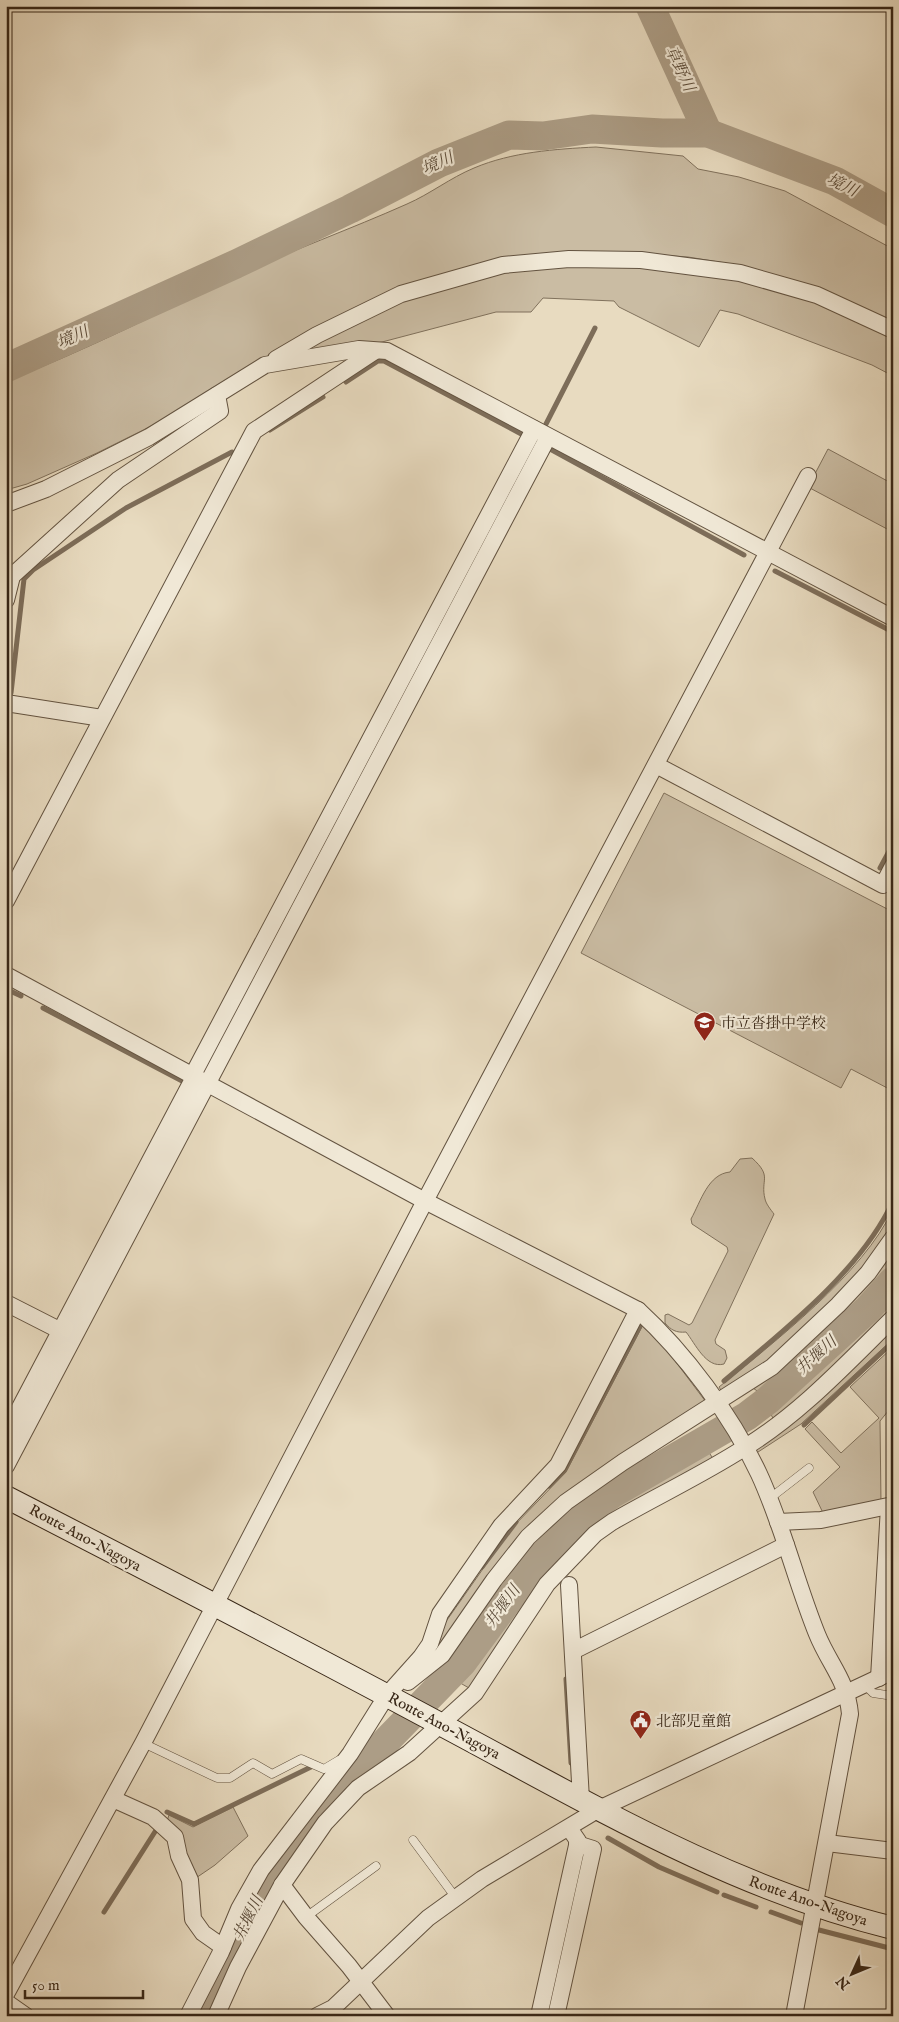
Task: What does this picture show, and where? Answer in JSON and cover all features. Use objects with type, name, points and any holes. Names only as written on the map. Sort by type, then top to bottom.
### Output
[{"type":"main road","name":"Route Ano-Nagoya","points":[[6,1497],[390,1697],[590,1804],[687,1853],[770,1889],[816,1906],[893,1928]]},
{"type":"street","points":[[6,504],[46,489],[149,437],[317,335],[401,294],[503,265],[569,259],[641,260],[740,273],[817,295],[893,330]]},
{"type":"street","points":[[265,365],[359,349],[386,351],[893,618]]},
{"type":"street","points":[[6,901],[254,431],[375,351]]},
{"type":"street","points":[[7,602],[12,576],[118,480],[220,411],[217,395]]},
{"type":"street","points":[[6,1466],[200,1080],[541,433]]},
{"type":"street","points":[[6,1994],[113,1799],[425,1201],[808,476]]},
{"type":"street","points":[[6,704],[102,718]]},
{"type":"street","points":[[656,765],[883,885],[893,866]]},
{"type":"street","points":[[6,975],[425,1201],[638,1310],[664,1333],[717,1403],[744,1446],[769,1499],[817,1635],[848,1693],[850,1714],[816,1906],[794,2016]]},
{"type":"street","points":[[6,1434],[200,1080]]},
{"type":"street","points":[[390,1697],[442,1655],[494,1580],[528,1537],[566,1502],[772,1367],[838,1305],[868,1273],[893,1238]]},
{"type":"street","points":[[6,1303],[61,1331]]},
{"type":"street","points":[[188,2016],[223,1947],[239,1909],[261,1870],[350,1754],[430,1644],[440,1614],[501,1526],[558,1464],[638,1310]]},
{"type":"street","points":[[216,2016],[242,1960],[282,1884],[325,1823],[358,1788],[410,1753],[439,1724],[475,1693],[547,1584],[595,1534],[637,1507],[744,1446],[834,1376],[893,1318]]},
{"type":"street","points":[[317,2016],[333,2008],[428,1918],[482,1878],[569,1828],[590,1804],[879,1678],[891,1506],[821,1520],[778,1522]]},
{"type":"street","points":[[573,1651],[786,1545]]},
{"type":"street","points":[[569,1586],[573,1651],[590,1804]]},
{"type":"street","points":[[113,1799],[153,1817],[175,1837],[179,1856],[190,1880],[193,1919],[203,1933],[223,1947]]},
{"type":"street","points":[[539,2016],[578,1842],[569,1828]]},
{"type":"street","points":[[827,1843],[893,1850]]},
{"type":"street","points":[[556,2016],[593,1849],[577,1844]]},
{"type":"street","points":[[282,1884],[306,1917],[387,2016]]},
{"type":"street","points":[[6,2002],[26,2016]]},
{"type":"lane","points":[[769,1499],[809,1468]]},
{"type":"lane","points":[[879,1678],[873,1693],[893,1696]]},
{"type":"lane","points":[[143,1742],[217,1778],[230,1778],[253,1763],[272,1774],[301,1759],[324,1769],[350,1754]]},
{"type":"lane","points":[[413,1840],[456,1898]]},
{"type":"lane","points":[[306,1917],[376,1866]]},
{"type":"shaded area","points":[[596,147],[683,156],[698,169],[739,177],[785,191],[893,249],[893,325],[725,263],[688,257],[632,253],[465,270],[97,453],[27,484],[6,490],[6,381],[94,344],[258,266],[407,204],[474,168],[518,155],[549,150]]},
{"type":"shaded area","points":[[566,264],[630,266],[693,272],[755,283],[817,301],[893,336],[893,376],[872,365],[738,314],[720,310],[699,347],[619,307],[614,301],[543,298],[531,312],[496,312],[382,342],[283,358],[403,297],[503,272]]},
{"type":"shaded area","points":[[828,449],[893,484],[893,523],[889,530],[808,487]]},
{"type":"shaded area","points":[[664,793],[893,912],[893,1091],[851,1069],[841,1088],[581,953]]},
{"type":"shaded area","points":[[752,1158],[764,1174],[765,1199],[774,1214],[715,1340],[716,1344],[725,1350],[727,1358],[724,1364],[718,1365],[706,1359],[686,1332],[677,1331],[667,1325],[665,1323],[665,1315],[668,1314],[689,1325],[692,1323],[728,1251],[727,1247],[692,1224],[691,1219],[706,1190],[716,1178],[730,1172],[740,1159]]},
{"type":"shaded area","points":[[893,1209],[893,1232],[885,1245],[770,1364],[722,1392],[719,1387],[765,1350],[839,1282],[861,1258]]},
{"type":"shaded area","points":[[893,1246],[893,1274],[846,1322],[763,1395],[750,1386]]},
{"type":"shaded area","points":[[893,1290],[893,1313],[774,1420],[768,1409],[771,1405],[834,1350]]},
{"type":"shaded area","points":[[645,1321],[706,1402],[557,1502],[448,1642],[420,1663],[447,1620],[511,1529],[566,1472]]},
{"type":"shaded area","points":[[893,1324],[893,1339],[801,1424],[755,1454],[753,1450]]},
{"type":"shaded area","points":[[893,1347],[893,1405],[880,1421],[881,1503],[824,1515],[813,1492],[840,1467],[805,1429],[812,1422],[841,1453],[879,1418],[850,1387]]},
{"type":"shaded area","points":[[706,1448],[714,1460],[622,1511],[541,1584],[469,1688],[455,1680],[539,1565],[545,1571],[548,1568],[542,1561],[554,1548],[607,1505],[636,1485],[685,1456]]},
{"type":"shaded area","points":[[233,1807],[248,1836],[215,1865],[193,1880],[167,1821],[169,1815],[193,1827]]},
{"type":"waterway","name":"草野川","points":[[650,6],[708,133]]},
{"type":"waterway","name":"境川","points":[[6,368],[236,264],[350,209],[439,163],[509,135],[543,136],[592,129],[662,133],[708,133],[835,181],[893,213]]},
{"type":"waterway","points":[[546,424],[595,328]]},
{"type":"waterway","points":[[346,382],[378,361],[384,361],[525,436]]},
{"type":"waterway","points":[[270,430],[323,397]]},
{"type":"waterway","points":[[550,449],[744,555]]},
{"type":"waterway","points":[[11,693],[24,579],[33,570],[126,508],[232,452]]},
{"type":"waterway","points":[[775,571],[893,632]]},
{"type":"waterway","points":[[880,868],[893,844]]},
{"type":"waterway","points":[[6,989],[21,996]]},
{"type":"waterway","points":[[43,1008],[184,1082]]},
{"type":"waterway","points":[[724,1381],[795,1321],[841,1276],[879,1227],[893,1201]]},
{"type":"waterway","name":"井堰川","points":[[201,2016],[266,1885],[326,1803],[462,1663],[538,1560],[583,1515],[612,1494],[747,1416],[768,1400],[868,1309],[893,1281]]},
{"type":"waterway","points":[[549,1486],[564,1471],[640,1326]]},
{"type":"waterway","points":[[804,1425],[893,1342]]},
{"type":"waterway","points":[[482,1567],[516,1522]]},
{"type":"waterway","points":[[538,1560],[547,1569]]},
{"type":"waterway","points":[[566,1679],[571,1763]]},
{"type":"waterway","points":[[167,1812],[194,1824],[313,1766]]},
{"type":"waterway","points":[[104,1912],[158,1827]]},
{"type":"waterway","points":[[608,1838],[659,1867],[717,1892]]},
{"type":"waterway","points":[[724,1895],[756,1907]]},
{"type":"waterway","points":[[771,1912],[801,1923]]},
{"type":"waterway","points":[[819,1930],[893,1949]]},
{"type":"place","name":"市立沓掛中学校","points":[[705,1042]]},
{"type":"place","name":"北部児童館","points":[[640,1740]]}]
